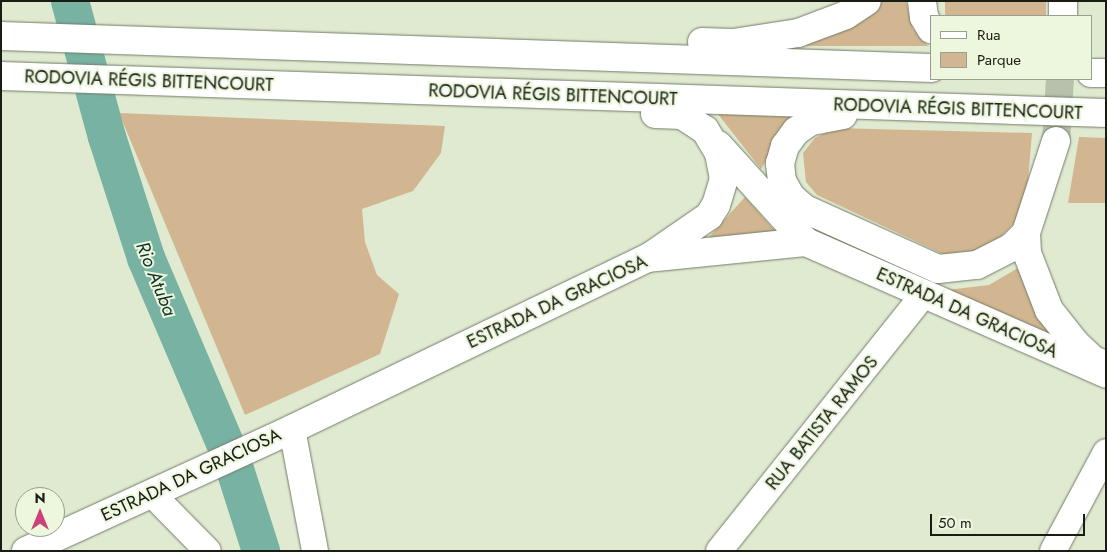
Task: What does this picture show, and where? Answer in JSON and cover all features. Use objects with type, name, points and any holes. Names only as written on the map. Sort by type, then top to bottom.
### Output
[{"type":"main road","points":[[314,47],[472,35],[733,43],[822,26],[867,1]]},
{"type":"main road","points":[[922,1],[924,18],[930,27]]},
{"type":"main road","points":[[1063,1],[1063,15]]},
{"type":"main road","points":[[11,36],[930,68]]},
{"type":"main road","points":[[1092,73],[1106,74]]},
{"type":"main road","name":"RODOVIA RÉGIS BITTENCOURT","points":[[1,76],[898,108],[1106,113]]},
{"type":"main road","points":[[310,86],[464,108],[682,115],[700,125],[806,242]]},
{"type":"main road","points":[[898,108],[833,116],[812,121],[796,131],[785,146],[780,163],[782,181],[791,197],[805,209],[938,269],[977,266],[1012,247],[1026,234]]},
{"type":"main road","points":[[648,258],[700,225],[716,205],[723,173],[714,140]]},
{"type":"main road","points":[[1056,141],[1026,234],[1032,272],[1049,310],[1076,344],[1093,360],[1106,365]]},
{"type":"main road","name":"ESTRADA DA GRACIOSA","points":[[26,551],[292,429],[648,258],[806,242],[1106,374]]},
{"type":"street","name":"RUA BATISTA RAMOS","points":[[719,551],[924,294]]},
{"type":"street","points":[[292,429],[315,551]]},
{"type":"street","points":[[1053,551],[1106,452]]},
{"type":"street","points":[[151,493],[208,551]]},
{"type":"green space","points":[[883,1],[906,1],[913,29],[928,46],[805,46],[845,27]]},
{"type":"green space","points":[[945,1],[1046,1],[1046,15],[945,15]]},
{"type":"green space","points":[[119,113],[445,126],[441,153],[413,191],[362,209],[365,242],[377,275],[399,294],[380,354],[245,415]]},
{"type":"green space","points":[[717,113],[794,116],[761,169]]},
{"type":"green space","points":[[835,128],[1032,133],[1027,192],[1016,221],[996,242],[974,254],[947,256],[817,195],[806,182],[803,153],[815,138]]},
{"type":"green space","points":[[1079,137],[1106,138],[1106,203],[1068,203]]},
{"type":"green space","points":[[745,197],[777,233],[709,240],[710,236]]},
{"type":"green space","points":[[1021,268],[1062,340],[947,290],[989,285]]},
{"type":"waterway","name":"Rio Atuba","points":[[70,1],[107,137],[146,258],[232,460],[261,551]]},
{"type":"tunnel","points":[[1056,141],[1060,80]]}]
